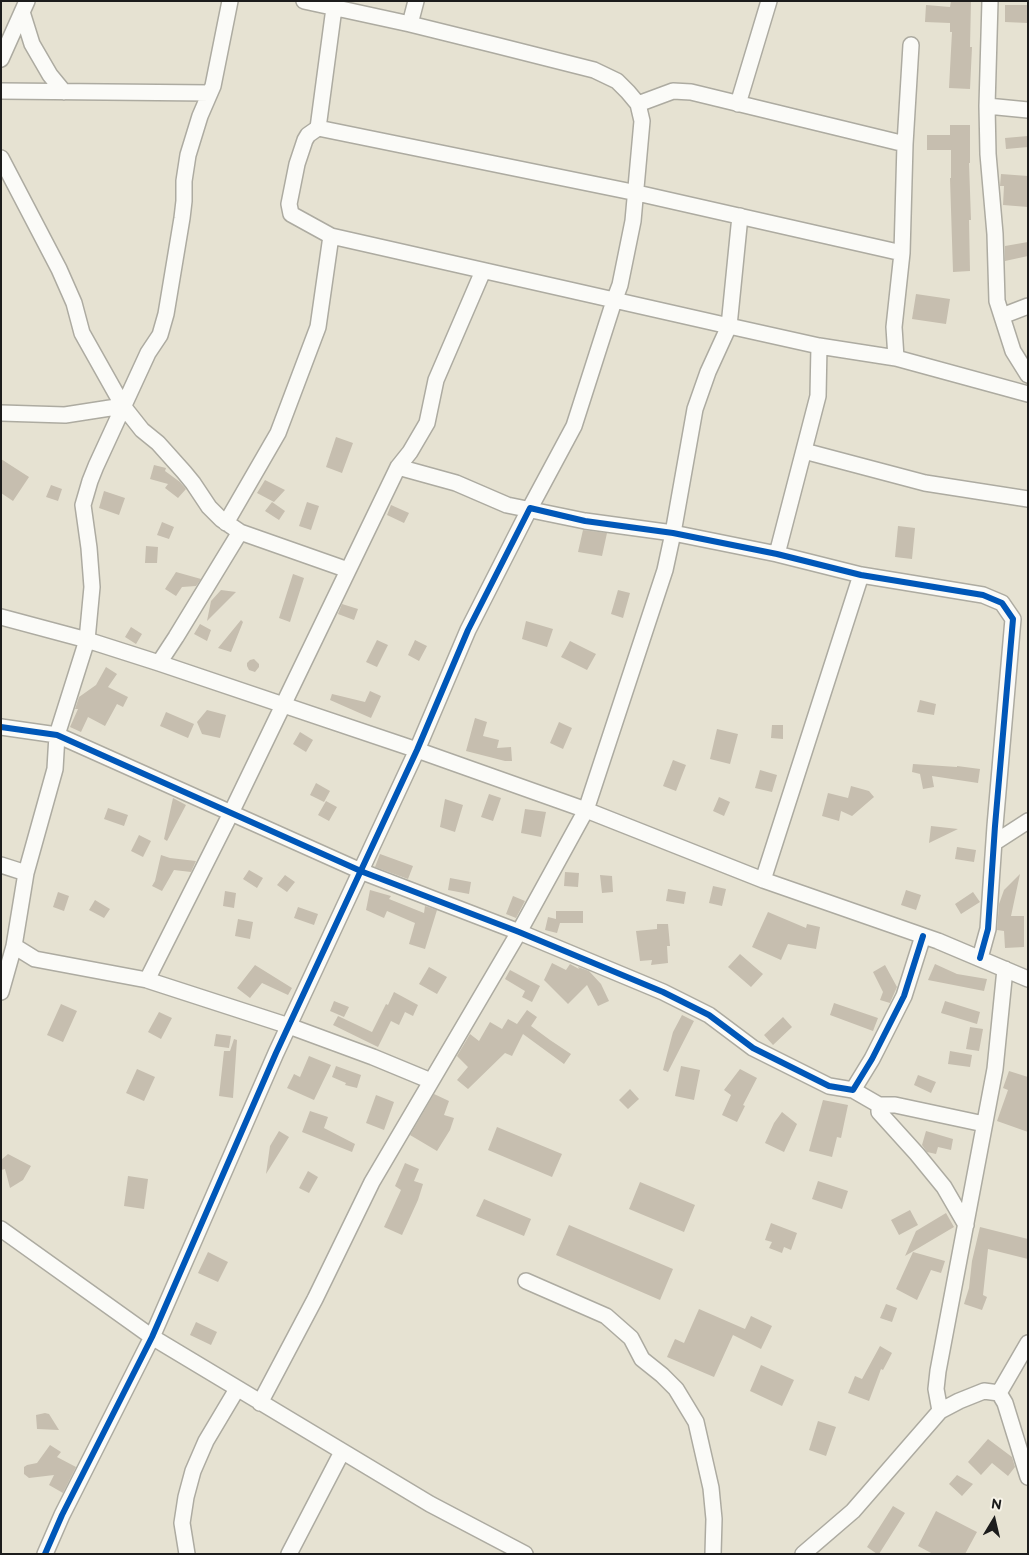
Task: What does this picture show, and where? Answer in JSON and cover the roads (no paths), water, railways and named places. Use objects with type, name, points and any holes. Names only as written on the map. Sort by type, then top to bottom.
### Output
[{"type":"street","points":[[1,992],[14,946],[26,873],[55,769],[57,735],[87,640],[92,587],[83,505],[90,481],[123,406],[148,353],[160,335],[166,314],[182,218],[184,181],[188,155],[200,116],[213,86],[230,1]]},
{"type":"street","points":[[45,1554],[62,1515],[152,1337],[289,1026],[417,750],[468,630],[574,426],[620,286],[633,221],[642,121],[638,104],[617,81],[594,70],[410,24],[304,1]]},
{"type":"street","points":[[410,24],[416,1]]},
{"type":"street","points":[[738,104],[769,1]]},
{"type":"street","points":[[990,1],[987,106],[988,154],[995,234],[997,301],[1013,351],[1028,375]]},
{"type":"street","points":[[24,7],[32,44],[50,75],[64,92]]},
{"type":"street","points":[[1,59],[5,41],[24,7]]},
{"type":"street","points":[[318,128],[334,8]]},
{"type":"street","points":[[896,358],[894,327],[902,253],[905,144],[911,45]]},
{"type":"street","points":[[1,91],[210,93]]},
{"type":"street","points":[[638,104],[673,91],[691,92],[905,144]]},
{"type":"street","points":[[987,106],[1028,110]]},
{"type":"street","points":[[902,253],[636,193],[318,128],[308,135],[305,140],[289,204],[291,214],[331,236],[820,346],[896,358],[1028,394]]},
{"type":"street","points":[[1,158],[59,269],[74,303],[82,333],[123,406],[142,430],[158,443],[189,478],[209,508],[240,532],[348,570]]},
{"type":"street","points":[[1,184],[17,187]]},
{"type":"street","points":[[260,1403],[315,1298],[372,1182],[518,932],[586,810],[665,570],[695,410],[708,372],[729,326],[740,216]]},
{"type":"street","points":[[226,522],[278,433],[318,327],[331,236]]},
{"type":"street","points":[[147,980],[231,813],[398,467],[410,452],[427,423],[436,380],[483,271]]},
{"type":"street","points":[[1002,316],[1028,306]]},
{"type":"street","points":[[777,554],[818,396],[820,346]]},
{"type":"street","points":[[1,413],[65,415],[123,406]]},
{"type":"street","points":[[804,451],[925,483],[1028,499]]},
{"type":"street","points":[[398,467],[456,483],[507,505],[777,554],[861,575],[983,595],[1002,603],[1020,619],[994,843],[988,929],[980,958]]},
{"type":"street","points":[[159,663],[240,532]]},
{"type":"street","points":[[763,880],[861,575]]},
{"type":"street","points":[[1,617],[87,640],[159,663],[417,750],[586,810],[763,880],[923,936],[1028,979]]},
{"type":"street","points":[[1,727],[57,735],[361,871],[518,932],[664,992],[709,1015],[753,1048],[829,1086],[853,1090],[879,1104],[895,1105],[984,1124]]},
{"type":"street","points":[[994,843],[1028,821]]},
{"type":"street","points":[[1,864],[26,873]]},
{"type":"street","points":[[853,1090],[872,1059],[904,996],[923,936]]},
{"type":"street","points":[[14,946],[35,959],[147,980],[289,1026],[431,1081]]},
{"type":"street","points":[[940,1411],[936,1389],[938,1371],[995,1069],[1005,969]]},
{"type":"street","points":[[879,1104],[878,1112],[918,1154],[944,1187],[966,1225]]},
{"type":"street","points":[[1,1229],[152,1337],[430,1504],[526,1554]]},
{"type":"street","points":[[526,1282],[606,1316],[631,1338],[642,1360],[662,1375],[676,1389],[696,1422],[711,1488],[714,1520],[713,1554]]},
{"type":"street","points":[[999,1393],[1028,1343]]},
{"type":"street","points":[[188,1554],[182,1523],[193,1470],[206,1441],[237,1389]]},
{"type":"street","points":[[803,1554],[853,1511],[940,1411],[958,1400],[984,1391],[999,1393]]},
{"type":"street","points":[[999,1393],[1005,1403],[1028,1478]]},
{"type":"street","points":[[289,1554],[342,1452]]}]
